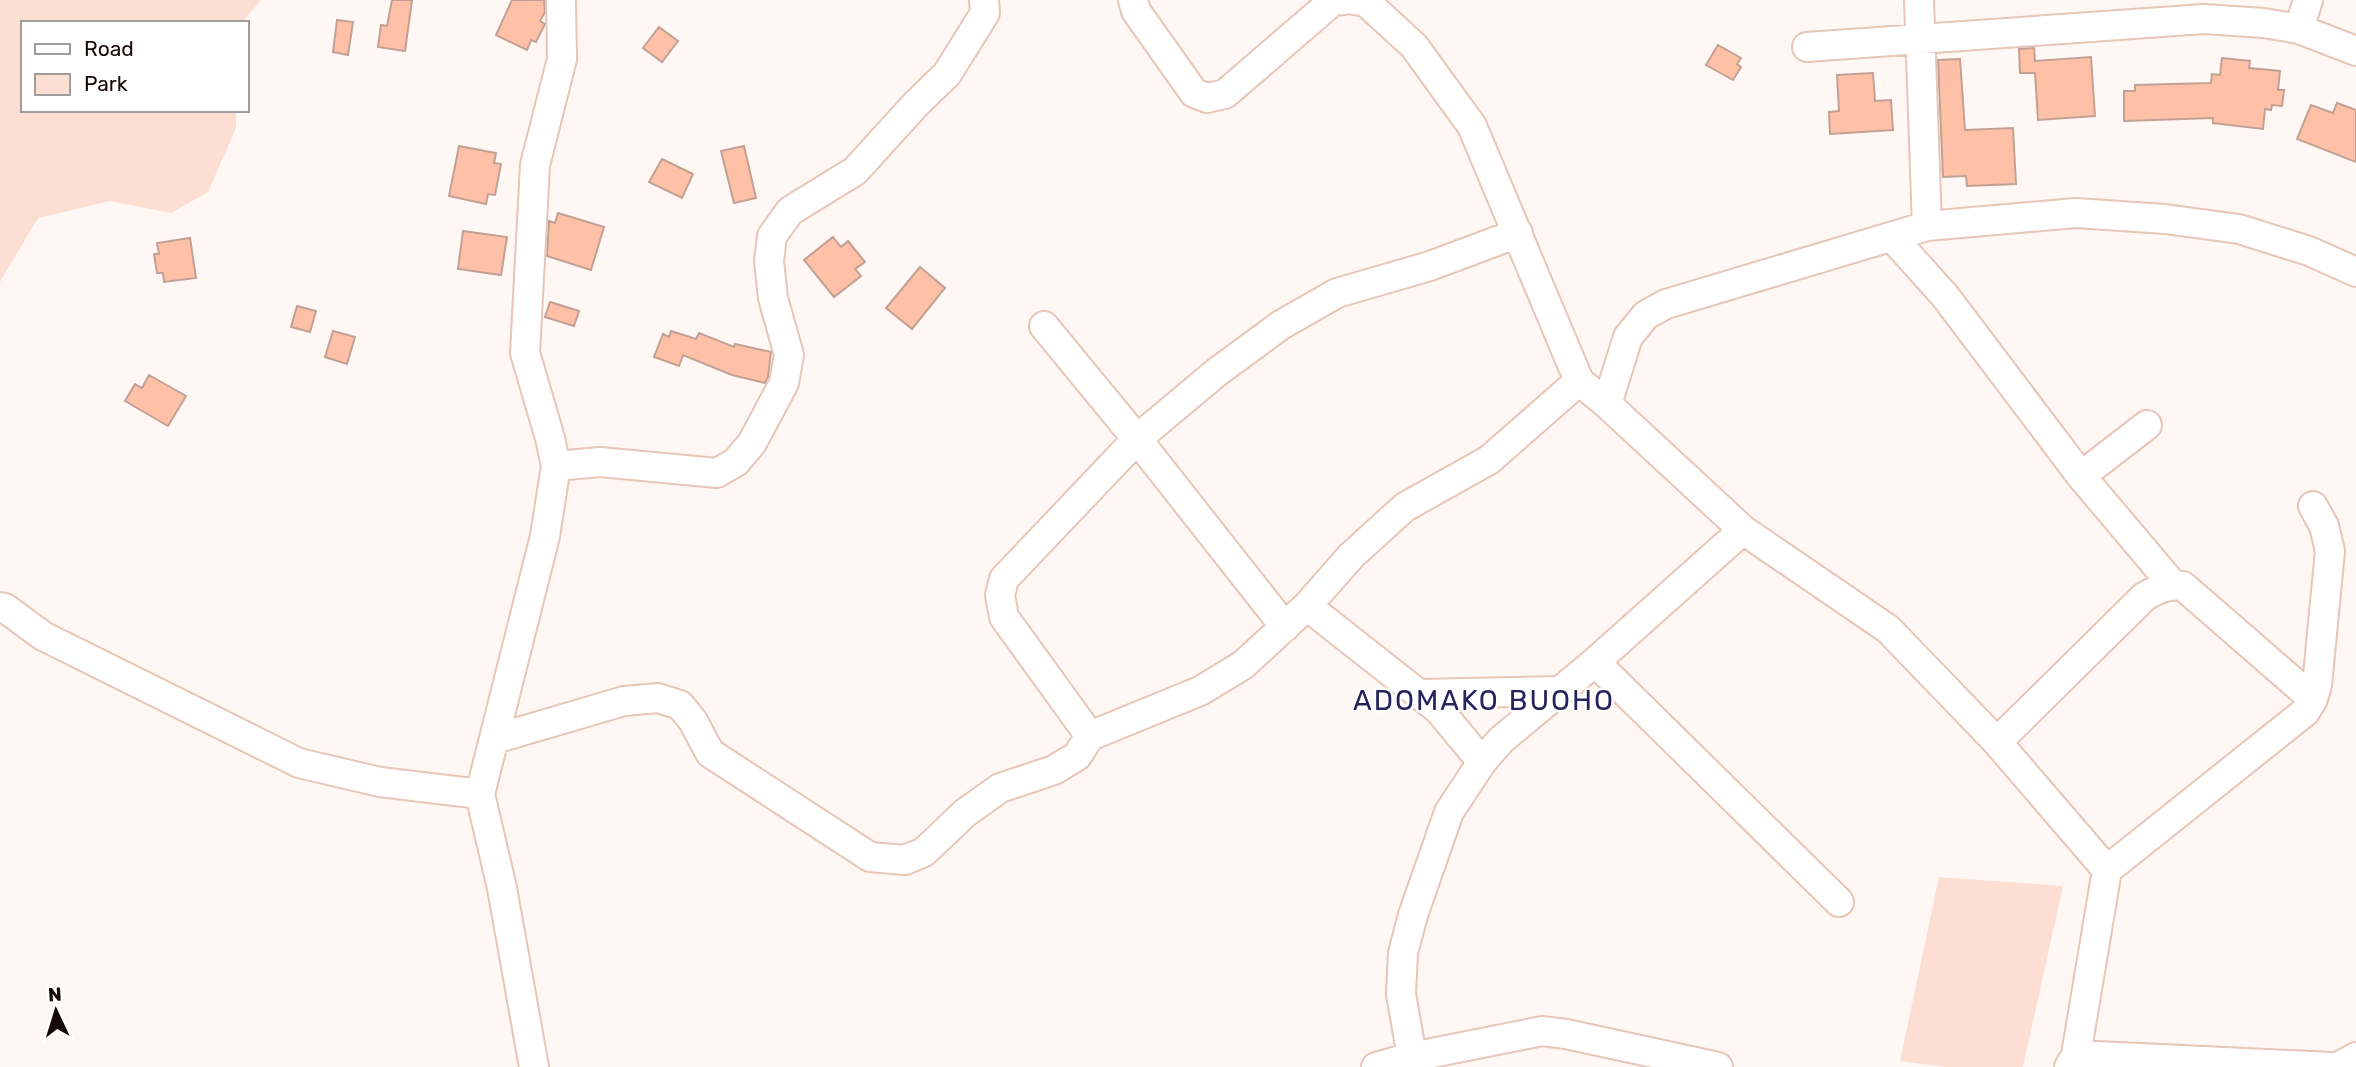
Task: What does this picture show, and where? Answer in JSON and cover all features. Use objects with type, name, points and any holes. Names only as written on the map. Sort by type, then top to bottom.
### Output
[{"type":"street","points":[[534,1067],[502,888],[480,794],[545,536],[556,466],[525,353],[535,166],[562,59],[561,0]]},
{"type":"street","points":[[556,466],[600,462],[717,473],[736,462],[752,443],[784,383],[789,355],[772,298],[769,261],[772,236],[790,211],[855,171],[947,74],[985,13],[984,0]]},
{"type":"street","points":[[1133,0],[1136,11],[1194,93],[1207,98],[1225,94],[1333,1],[1344,0]]},
{"type":"street","points":[[1354,0],[1366,2],[1414,46],[1472,126],[1579,381],[1743,530],[1888,629],[1997,742],[2107,870]]},
{"type":"street","points":[[1919,0],[1927,226]]},
{"type":"street","points":[[2299,29],[2308,0]]},
{"type":"street","points":[[1807,47],[2204,19],[2264,23],[2299,29],[2356,51]]},
{"type":"street","points":[[1607,404],[1628,337],[1646,315],[1666,304],[1927,226],[2076,213],[2165,219],[2239,229],[2309,251],[2356,272]]},
{"type":"street","points":[[1090,736],[1004,617],[1000,595],[1004,579],[1137,439],[1217,372],[1270,333],[1337,293],[1430,266],[1518,233]]},
{"type":"street","points":[[1892,237],[1945,296],[2081,476],[2173,585]]},
{"type":"street","points":[[1044,326],[1285,627]]},
{"type":"street","points":[[495,739],[624,701],[658,698],[680,705],[693,721],[710,753],[870,857],[905,860],[924,852],[965,813],[1000,788],[1054,770],[1077,756],[1090,736],[1200,691],[1243,665],[1307,606],[1351,556],[1405,507],[1489,460],[1579,381]]},
{"type":"street","points":[[2081,476],[2147,425]]},
{"type":"street","points":[[2313,506],[2324,526],[2330,551],[2317,685],[2313,699],[2305,712],[2107,870],[2073,1061],[2332,1067]]},
{"type":"street","points":[[1412,1056],[1401,994],[1403,953],[1413,915],[1450,812],[1482,762],[1501,740],[1595,662],[1743,530]]},
{"type":"street","points":[[1997,742],[2144,597],[2157,589],[2173,585],[2183,586],[2313,699]]},
{"type":"street","points":[[1307,606],[1439,710],[1482,762]]},
{"type":"street","points":[[0,607],[43,636],[299,763],[380,782],[480,794]]},
{"type":"street","points":[[1595,662],[1839,902]]},
{"type":"street","points":[[1419,694],[1560,691]]},
{"type":"street","points":[[1376,1067],[1412,1056],[1542,1031],[1718,1067]]},
{"type":"street","points":[[2338,1067],[2356,1056]]},
{"type":"green space","points":[[0,0],[261,0],[244,21],[21,21],[21,112],[236,112],[236,128],[208,192],[171,213],[110,201],[38,218],[0,282]]},
{"type":"green space","points":[[1939,877],[2063,886],[2023,1067],[1945,1067],[1900,1061]]},
{"type":"building","points":[[392,0],[412,0],[405,51],[378,47],[381,25],[387,26]]},
{"type":"building","points":[[512,0],[544,0],[545,12],[540,21],[545,24],[536,42],[531,40],[527,50],[496,35]]},
{"type":"building","points":[[337,20],[353,22],[348,55],[333,52]]},
{"type":"building","points":[[659,27],[678,41],[662,62],[643,48]]},
{"type":"building","points":[[1718,45],[1741,58],[1737,64],[1741,67],[1733,80],[1706,65]]},
{"type":"building","points":[[2034,48],[2035,61],[2091,57],[2095,116],[2038,120],[2035,73],[2020,73],[2019,49]]},
{"type":"building","points":[[2222,58],[2250,61],[2249,68],[2280,71],[2278,90],[2284,90],[2282,106],[2272,105],[2271,110],[2265,109],[2263,129],[2213,123],[2213,118],[2124,121],[2124,91],[2135,91],[2135,85],[2211,83],[2212,74],[2220,75]]},
{"type":"building","points":[[1960,59],[1965,130],[2013,128],[2016,184],[1967,186],[1966,176],[1943,177],[1938,60]]},
{"type":"building","points":[[1873,73],[1875,101],[1891,100],[1893,130],[1830,134],[1829,112],[1839,111],[1837,75]]},
{"type":"building","points":[[2337,103],[2356,110],[2356,162],[2297,139],[2311,105],[2333,113]]},
{"type":"building","points":[[459,146],[496,153],[494,163],[501,164],[495,195],[488,194],[486,204],[449,196]]},
{"type":"building","points":[[744,146],[756,198],[734,203],[721,151]]},
{"type":"building","points":[[662,159],[693,174],[682,198],[649,182]]},
{"type":"building","points":[[558,213],[604,227],[591,270],[547,256],[549,221],[555,223]]},
{"type":"building","points":[[463,231],[507,237],[501,275],[458,269]]},
{"type":"building","points":[[833,237],[841,247],[848,241],[865,262],[855,269],[861,276],[834,297],[804,260]]},
{"type":"building","points":[[190,238],[196,278],[164,282],[163,273],[157,273],[154,254],[159,254],[157,243]]},
{"type":"building","points":[[920,267],[945,288],[912,329],[886,308]]},
{"type":"building","points":[[550,302],[579,311],[574,326],[545,317]]},
{"type":"building","points":[[297,306],[316,311],[310,332],[291,327]]},
{"type":"building","points":[[333,331],[355,337],[347,364],[325,357]]},
{"type":"building","points":[[671,331],[696,339],[699,333],[734,347],[735,344],[771,352],[765,383],[732,375],[683,355],[679,366],[654,357],[663,334],[669,337]]},
{"type":"building","points":[[149,375],[186,396],[168,426],[125,401],[135,384],[142,388]]},
{"type":"district","name":"ADOMAKO BUOHO","points":[[1484,700]]}]
